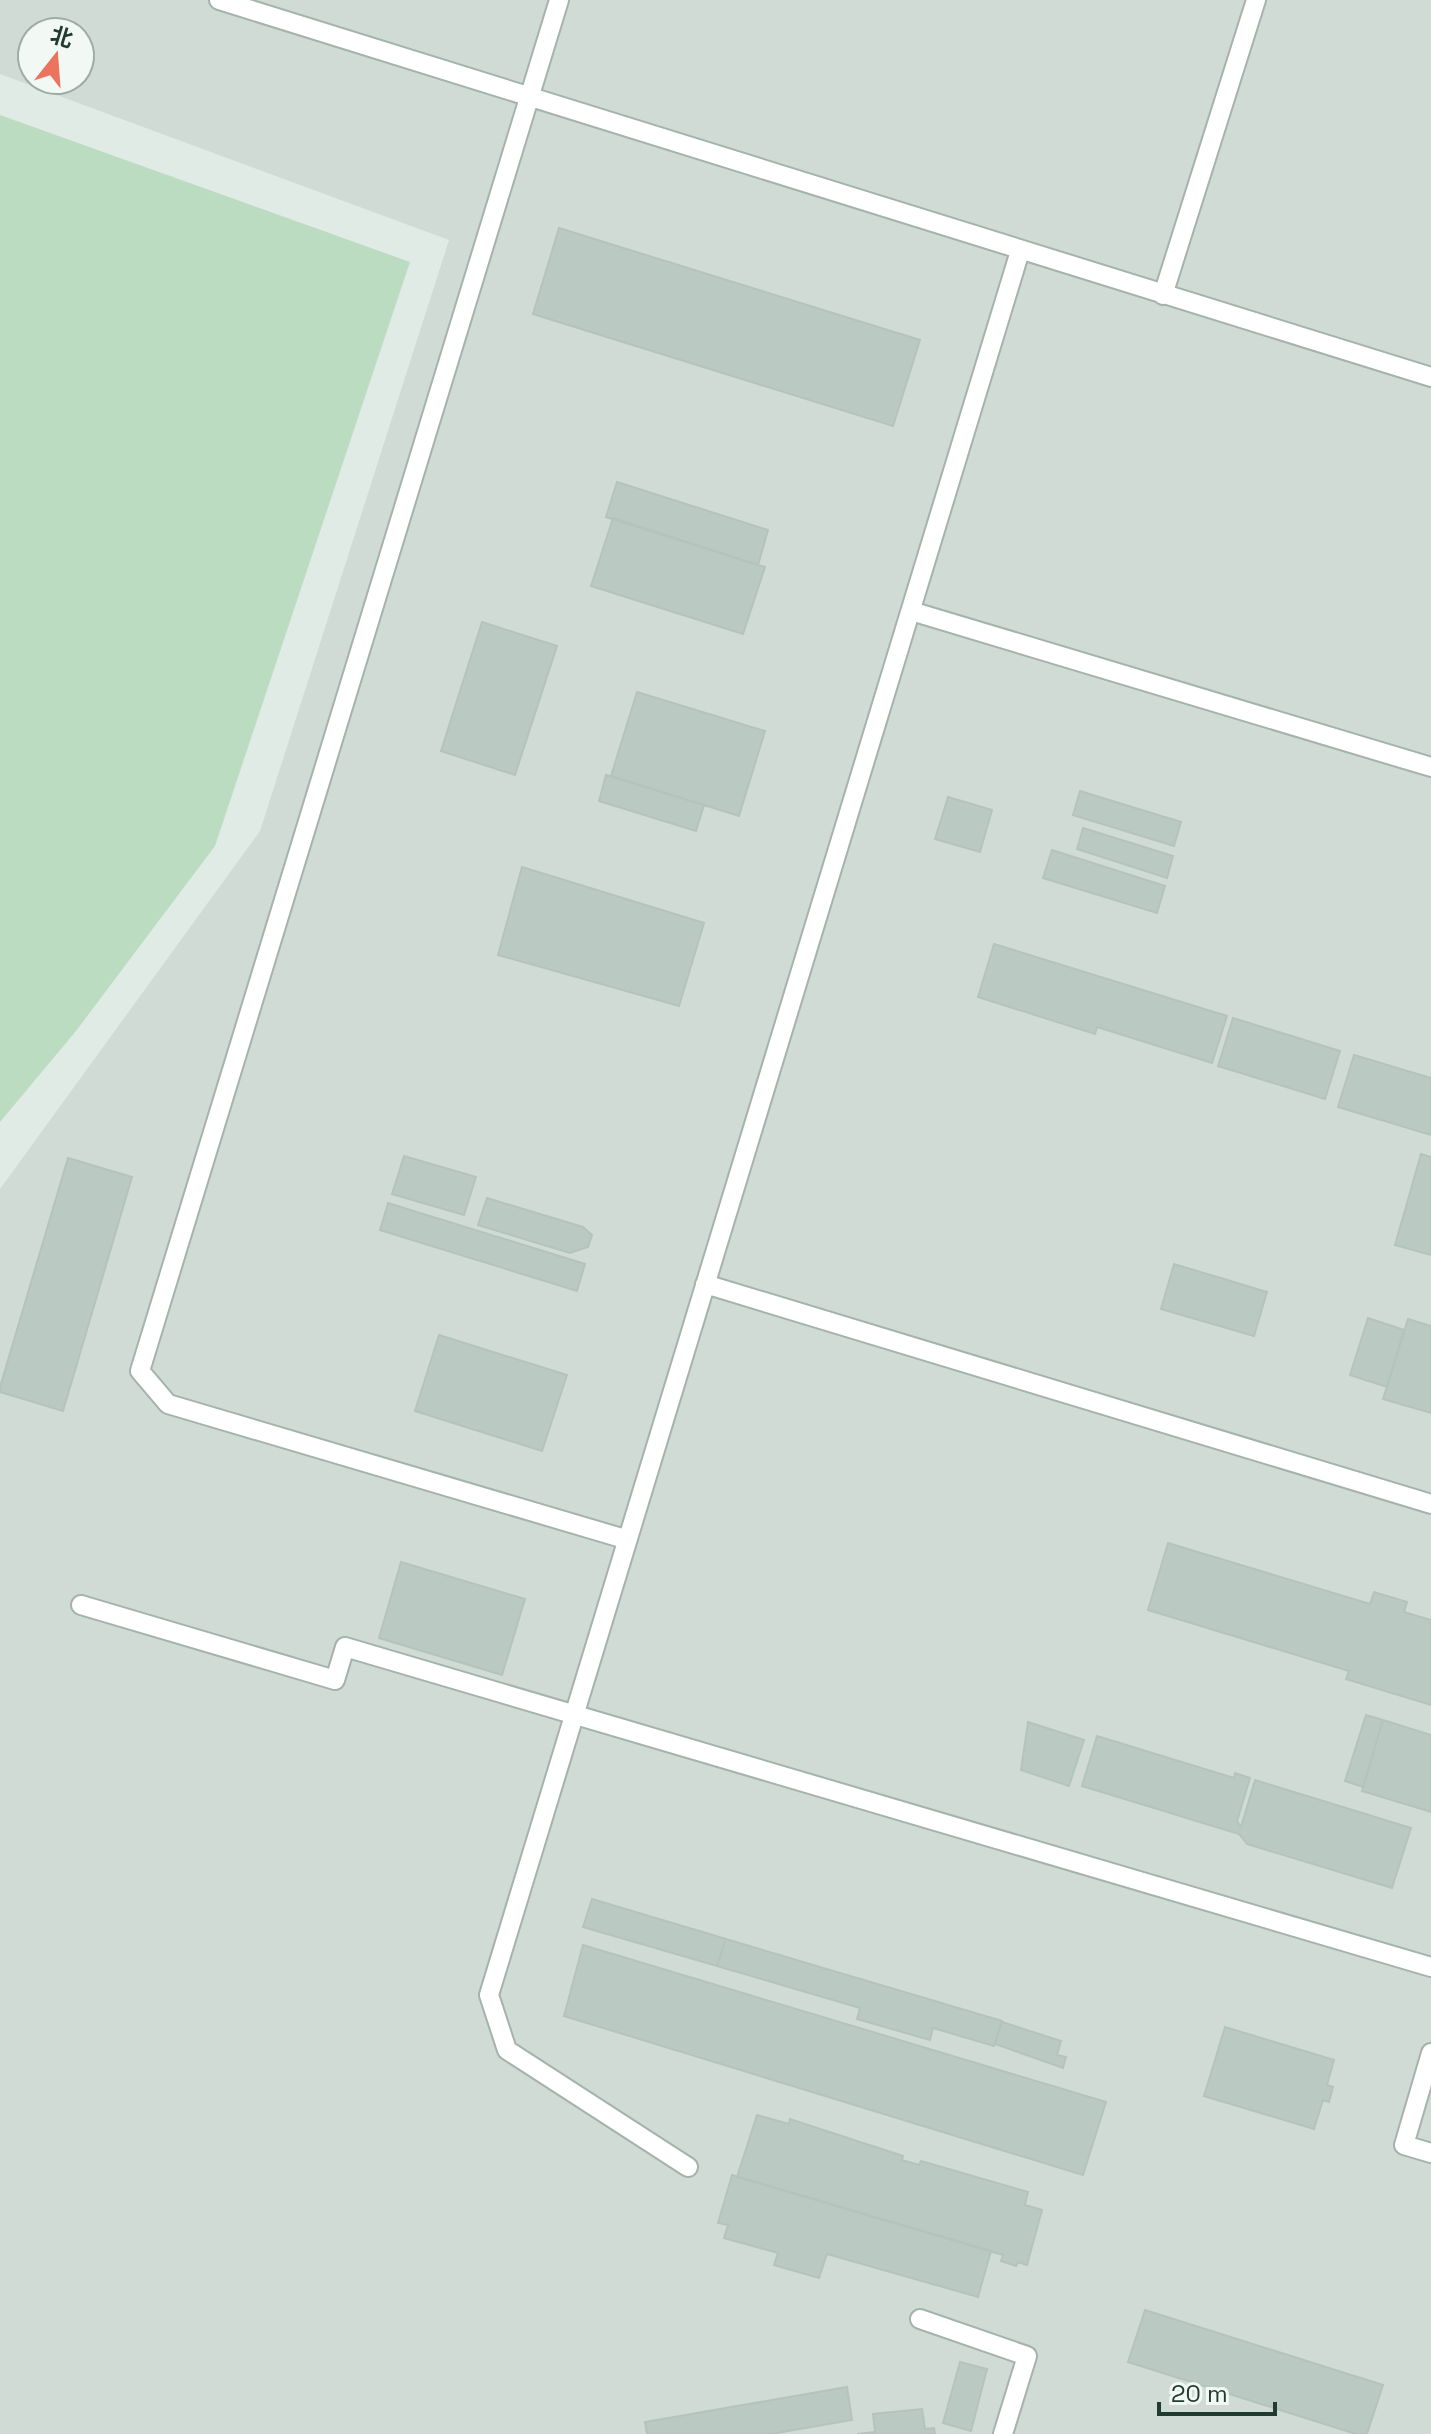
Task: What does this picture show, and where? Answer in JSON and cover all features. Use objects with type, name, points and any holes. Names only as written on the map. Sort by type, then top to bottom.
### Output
[{"type":"lane","points":[[219,0],[1431,377]]},
{"type":"lane","points":[[559,0],[140,1371],[168,1404],[625,1539]]},
{"type":"lane","points":[[1163,295],[1256,0]]},
{"type":"lane","points":[[688,2167],[507,2050],[489,1995],[625,1539],[1020,251]]},
{"type":"lane","points":[[911,611],[1431,767]]},
{"type":"lane","points":[[705,1284],[1431,1504]]},
{"type":"lane","points":[[81,1605],[335,1680],[345,1647],[1431,1967]]},
{"type":"lane","points":[[1431,2053],[1404,2145],[1431,2153]]},
{"type":"lane","points":[[920,2319],[1027,2356],[1003,2434]]},
{"type":"shaded area","points":[[0,0],[1431,0],[1431,2434],[0,2434],[0,1189],[260,831],[449,240],[60,96],[96,96],[96,16],[16,16],[16,80],[0,74]]},
{"type":"green space","points":[[0,115],[410,262],[215,846],[76,1031],[0,1122]]},
{"type":"building","points":[[559,228],[920,340],[893,426],[533,314]]},
{"type":"building","points":[[617,482],[768,530],[758,565],[606,517]]},
{"type":"building","points":[[613,518],[765,567],[743,634],[591,586]]},
{"type":"building","points":[[482,622],[557,646],[515,775],[441,751]]},
{"type":"building","points":[[637,692],[765,731],[739,816],[611,776]]},
{"type":"building","points":[[606,775],[704,805],[696,831],[599,801]]},
{"type":"building","points":[[1080,791],[1181,822],[1174,846],[1073,815]]},
{"type":"building","points":[[948,797],[992,810],[980,852],[935,839]]},
{"type":"building","points":[[1083,828],[1173,856],[1167,878],[1077,849]]},
{"type":"building","points":[[1052,850],[1165,886],[1157,913],[1043,878]]},
{"type":"building","points":[[522,867],[704,923],[679,1006],[498,955]]},
{"type":"building","points":[[994,944],[1227,1016],[1212,1063],[1097,1027],[1095,1034],[978,997]]},
{"type":"building","points":[[1233,1018],[1340,1051],[1325,1099],[1218,1066]]},
{"type":"building","points":[[1354,1055],[1431,1078],[1431,1135],[1338,1107]]},
{"type":"building","points":[[1421,1154],[1431,1157],[1431,1255],[1395,1245]]},
{"type":"building","points":[[404,1156],[476,1177],[464,1215],[392,1194]]},
{"type":"building","points":[[68,1158],[132,1177],[63,1411],[0,1392],[0,1387]]},
{"type":"building","points":[[487,1198],[583,1227],[592,1235],[588,1247],[570,1253],[478,1225]]},
{"type":"building","points":[[388,1203],[585,1264],[577,1291],[380,1230]]},
{"type":"building","points":[[1174,1264],[1267,1292],[1254,1336],[1161,1309]]},
{"type":"building","points":[[1368,1318],[1404,1330],[1387,1387],[1350,1375]]},
{"type":"building","points":[[1408,1319],[1431,1326],[1431,1413],[1383,1399]]},
{"type":"building","points":[[439,1335],[567,1375],[542,1451],[415,1411]]},
{"type":"building","points":[[1168,1543],[1370,1604],[1374,1592],[1407,1602],[1404,1612],[1431,1620],[1431,1705],[1346,1679],[1349,1671],[1148,1610]]},
{"type":"building","points":[[401,1562],[525,1599],[502,1675],[379,1638]]},
{"type":"building","points":[[1366,1715],[1383,1720],[1363,1787],[1345,1781]]},
{"type":"building","points":[[1383,1720],[1431,1735],[1431,1812],[1362,1791]]},
{"type":"building","points":[[1028,1722],[1084,1740],[1069,1786],[1021,1770]]},
{"type":"building","points":[[1097,1736],[1234,1778],[1235,1773],[1250,1778],[1237,1821],[1241,1827],[1255,1780],[1411,1828],[1392,1888],[1247,1844],[1239,1834],[1082,1786]]},
{"type":"building","points":[[592,1899],[726,1939],[717,1966],[583,1927]]},
{"type":"building","points":[[726,1939],[1002,2021],[994,2046],[933,2028],[930,2040],[857,2019],[860,2008],[717,1966]]},
{"type":"building","points":[[583,1945],[1106,2102],[1083,2175],[564,2016]]},
{"type":"building","points":[[1002,2022],[1061,2041],[1057,2055],[1066,2057],[1063,2068],[995,2044]]},
{"type":"building","points":[[1225,2027],[1334,2060],[1327,2085],[1333,2087],[1329,2102],[1323,2100],[1314,2129],[1204,2096]]},
{"type":"building","points":[[757,2115],[789,2124],[790,2119],[903,2156],[902,2160],[919,2165],[921,2161],[1028,2192],[1025,2205],[1042,2210],[1027,2265],[1018,2262],[1016,2266],[1001,2261],[1003,2255],[737,2177]]},
{"type":"building","points":[[732,2175],[991,2251],[978,2297],[827,2254],[819,2278],[774,2265],[778,2253],[724,2238],[728,2225],[718,2223]]},
{"type":"building","points":[[1145,2310],[1383,2385],[1367,2434],[1356,2434],[1128,2362]]},
{"type":"building","points":[[960,2362],[987,2369],[971,2431],[943,2423]]},
{"type":"building","points":[[847,2387],[852,2420],[771,2434],[647,2434],[645,2422]]},
{"type":"building","points":[[922,2409],[925,2429],[934,2428],[935,2434],[857,2434],[875,2432],[873,2414]]}]
